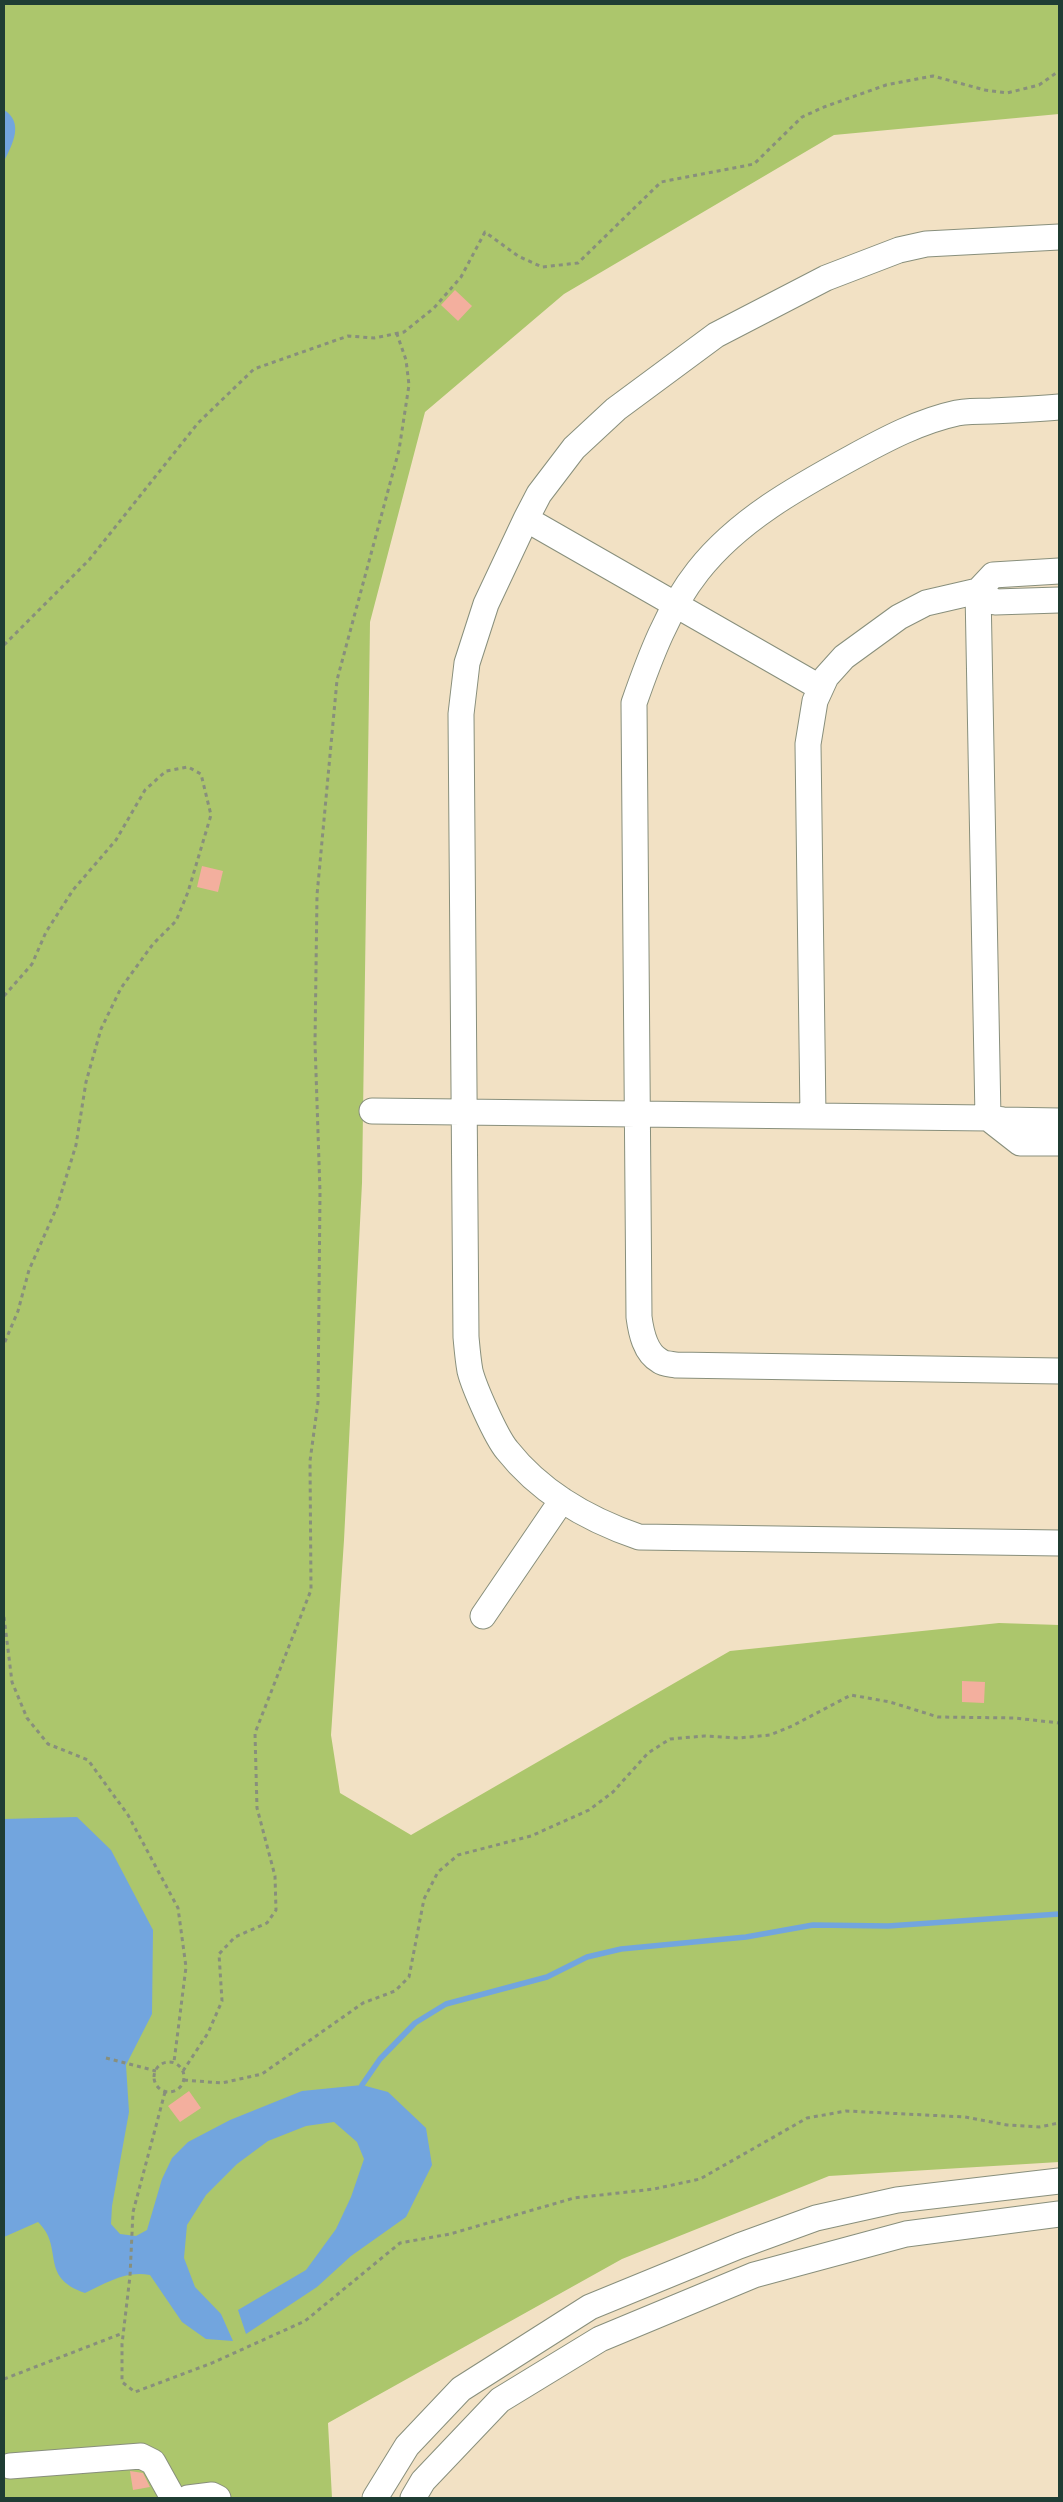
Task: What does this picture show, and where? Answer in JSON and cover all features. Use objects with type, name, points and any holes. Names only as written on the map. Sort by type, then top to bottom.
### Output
[{"type":"street","points":[[1059,237],[926,244],[899,250],[826,278],[772,304],[716,335],[616,409],[574,448],[539,494],[526,519],[486,604],[467,663],[460,714],[466,1336],[470,1372],[506,1450],[576,1511],[610,1527],[639,1537],[1059,1543]]},
{"type":"street","points":[[1059,407],[960,412],[902,432],[860,453],[776,502],[732,537],[698,570],[676,605],[649,660],[634,703],[639,1317],[644,1341],[660,1361],[676,1365],[1059,1371]]},
{"type":"street","points":[[526,519],[821,688]]},
{"type":"street","points":[[813,1116],[808,744],[815,701],[826,677],[844,656],[899,617],[926,603],[978,591],[993,575],[1059,571]]},
{"type":"street","points":[[978,591],[995,602],[1059,600]]},
{"type":"street","points":[[978,591],[988,1118]]},
{"type":"street","points":[[372,1111],[988,1118],[1059,1121]]},
{"type":"street","points":[[988,1118],[1020,1143],[1059,1143]]},
{"type":"street","points":[[483,1616],[562,1500]]},
{"type":"street","points":[[375,2498],[407,2446],[461,2389],[590,2307],[739,2246],[816,2218],[896,2200],[1059,2181]]},
{"type":"street","points":[[413,2498],[423,2481],[500,2400],[600,2340],[764,2272],[906,2234],[1059,2214]]},
{"type":"street","points":[[10,2466],[141,2456],[153,2462],[173,2498]]},
{"type":"street","points":[[188,2498],[212,2496],[218,2498]]},
{"type":"path","points":[[4,645],[89,560],[198,423],[254,369],[348,336],[374,338],[404,332],[434,308],[461,276],[484,232],[518,256],[542,267],[578,263],[661,182],[754,164],[802,117],[824,107],[886,85],[933,76],[985,90],[1007,93],[1039,85],[1059,71]]},
{"type":"path","points":[[183,2071],[208,2033],[222,2001],[219,1954],[235,1938],[268,1923],[276,1910],[275,1876],[257,1808],[255,1733],[311,1590],[310,1461],[318,1402],[320,1192],[315,1043],[317,895],[337,680],[399,450],[409,385],[406,360],[397,334]]},
{"type":"path","points":[[4,996],[32,964],[46,932],[73,890],[116,840],[146,790],[166,770],[188,767],[201,774],[210,815],[188,892],[176,921],[153,944],[122,988],[101,1029],[86,1082],[76,1146],[57,1207],[29,1270],[18,1311],[4,1344]]},
{"type":"path","points":[[4,1617],[12,1682],[27,1718],[48,1744],[88,1760],[128,1815],[178,1908],[186,1967],[174,2062]]},
{"type":"path","points":[[184,2080],[222,2083],[262,2074],[363,2003],[395,1991],[409,1977],[424,1899],[438,1872],[458,1855],[532,1836],[589,1810],[613,1792],[648,1753],[670,1739],[704,1736],[738,1738],[770,1735],[792,1726],[851,1695],[890,1702],[938,1718],[1016,1718],[1059,1723]]},
{"type":"path","points":[[108,2059],[156,2070]]},
{"type":"path","points":[[174,2062],[183,2071],[184,2080],[176,2090],[165,2092],[156,2085],[156,2070],[162,2064],[174,2062]]},
{"type":"path","points":[[165,2092],[133,2212],[130,2276],[123,2333],[122,2382],[135,2392],[212,2363],[305,2321],[400,2244],[450,2234],[574,2198],[654,2189],[700,2178],[807,2118],[846,2112],[965,2117],[1007,2126],[1039,2127],[1059,2123]]},
{"type":"path","points":[[4,2379],[123,2333]]},
{"type":"green space","points":[[4,4],[1059,4],[1059,114],[834,135],[564,294],[425,412],[370,622],[362,1183],[344,1540],[331,1735],[340,1793],[411,1835],[730,1651],[999,1623],[1059,1625],[1059,2162],[829,2176],[622,2259],[328,2423],[332,2498],[4,2498]]},
{"type":"water","points":[[4,110],[14,121],[15,134],[11,148],[4,161]]},
{"type":"water","points":[[77,1817],[111,1850],[153,1930],[152,2014],[126,2065],[129,2112],[112,2206],[111,2224],[120,2234],[136,2236],[147,2230],[162,2179],[172,2158],[188,2142],[230,2120],[302,2091],[362,2085],[388,2092],[426,2128],[432,2165],[406,2217],[351,2256],[317,2287],[246,2334],[238,2310],[306,2270],[336,2229],[351,2197],[364,2159],[357,2142],[334,2122],[306,2126],[268,2141],[237,2164],[206,2195],[187,2225],[184,2258],[195,2287],[221,2314],[233,2341],[206,2339],[182,2322],[150,2275],[133,2274],[124,2276],[85,2293],[71,2286],[62,2279],[57,2270],[50,2242],[46,2232],[38,2222],[4,2237],[4,1819]]},
{"type":"building","points":[[455,290],[472,306],[458,321],[441,305]]},
{"type":"building","points":[[202,866],[223,871],[218,892],[197,887]]},
{"type":"building","points":[[962,1681],[985,1682],[984,1703],[962,1702]]},
{"type":"building","points":[[189,2091],[201,2108],[180,2122],[168,2106]]},
{"type":"building","points":[[130,2471],[143,2473],[150,2487],[133,2490]]},
{"type":"waterway","points":[[362,2085],[380,2059],[415,2023],[446,2004],[547,1977],[587,1957],[621,1949],[746,1937],[813,1925],[888,1926],[1059,1914]]}]
